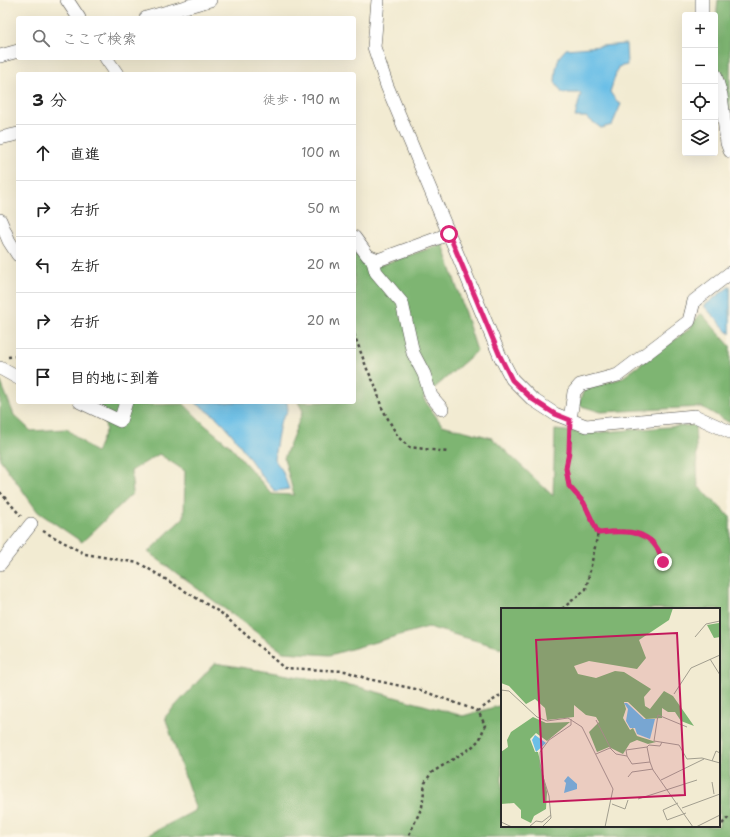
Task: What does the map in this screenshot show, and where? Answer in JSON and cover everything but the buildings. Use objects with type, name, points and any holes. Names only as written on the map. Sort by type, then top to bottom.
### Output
[{"type":"street","points":[[67,0],[78,16]]},
{"type":"street","points":[[153,16],[210,0]]},
{"type":"street","points":[[378,0],[374,47],[387,86],[500,356],[512,380],[532,399],[555,414],[586,426],[695,416],[730,432]]},
{"type":"street","points":[[702,0],[702,12]]},
{"type":"street","points":[[0,56],[16,52]]},
{"type":"street","points":[[107,60],[116,72]]},
{"type":"street","points":[[718,84],[721,95],[727,143],[730,151]]},
{"type":"street","points":[[0,138],[16,134]]},
{"type":"street","points":[[0,220],[9,241],[16,252]]},
{"type":"street","points":[[356,240],[368,256],[378,260],[449,234]]},
{"type":"street","points":[[372,258],[376,272],[402,303],[413,353],[424,374],[431,396],[442,409]]},
{"type":"street","points":[[570,420],[574,392],[580,385],[618,375],[689,321],[694,301],[730,273]]},
{"type":"street","points":[[0,368],[16,377]]},
{"type":"street","points":[[84,404],[120,421],[125,404]]},
{"type":"street","points":[[0,564],[31,524]]},
{"type":"path","points":[[356,339],[367,369],[376,387],[381,406],[398,437],[409,447],[448,452]]},
{"type":"path","points":[[563,608],[586,589],[598,533],[584,503],[569,486],[566,468],[569,452],[570,420]]},
{"type":"path","points":[[0,492],[24,520],[85,554],[139,563],[221,614],[284,668],[344,671],[368,679],[420,690],[478,711],[485,725],[480,739],[471,748],[431,773],[425,783],[422,806],[408,837]]},
{"type":"path","points":[[598,533],[622,531],[643,535],[656,547],[663,562]]},
{"type":"path","points":[[478,711],[501,695]]},
{"type":"path","points":[[722,824],[730,816]]},
{"type":"green space","points":[[718,0],[730,0],[730,121],[718,71]]},
{"type":"green space","points":[[443,244],[477,351],[423,398],[442,425],[492,438],[553,496],[555,430],[591,433],[695,425],[698,486],[730,517],[730,837],[144,837],[196,810],[165,717],[215,663],[355,686],[463,716],[501,705],[501,827],[720,827],[720,608],[501,608],[501,648],[428,627],[330,655],[283,652],[148,552],[184,517],[185,471],[159,454],[131,471],[133,493],[82,542],[38,512],[0,459],[0,380],[14,415],[31,431],[67,429],[96,453],[106,429],[100,404],[184,404],[206,426],[230,446],[272,494],[294,495],[284,458],[303,411],[299,404],[356,404],[356,255],[380,265]]},
{"type":"green space","points":[[701,313],[730,346],[730,423],[702,407],[601,412],[578,405],[584,390],[622,378],[688,330]]},
{"type":"water","points":[[626,44],[627,65],[618,67],[610,92],[617,102],[621,104],[612,125],[601,128],[586,117],[575,117],[581,93],[562,93],[555,82],[559,57],[566,49]]},
{"type":"water","points":[[730,286],[730,334],[704,306]]},
{"type":"water","points":[[197,404],[287,404],[288,410],[280,423],[274,459],[282,470],[289,489],[275,491],[233,435],[206,410]]},
{"type":"route","points":[[449,234],[500,356],[512,380],[532,399],[555,414],[570,420],[569,452],[566,468],[569,486],[584,503],[598,533],[622,531],[643,535],[656,547],[663,562]]}]
